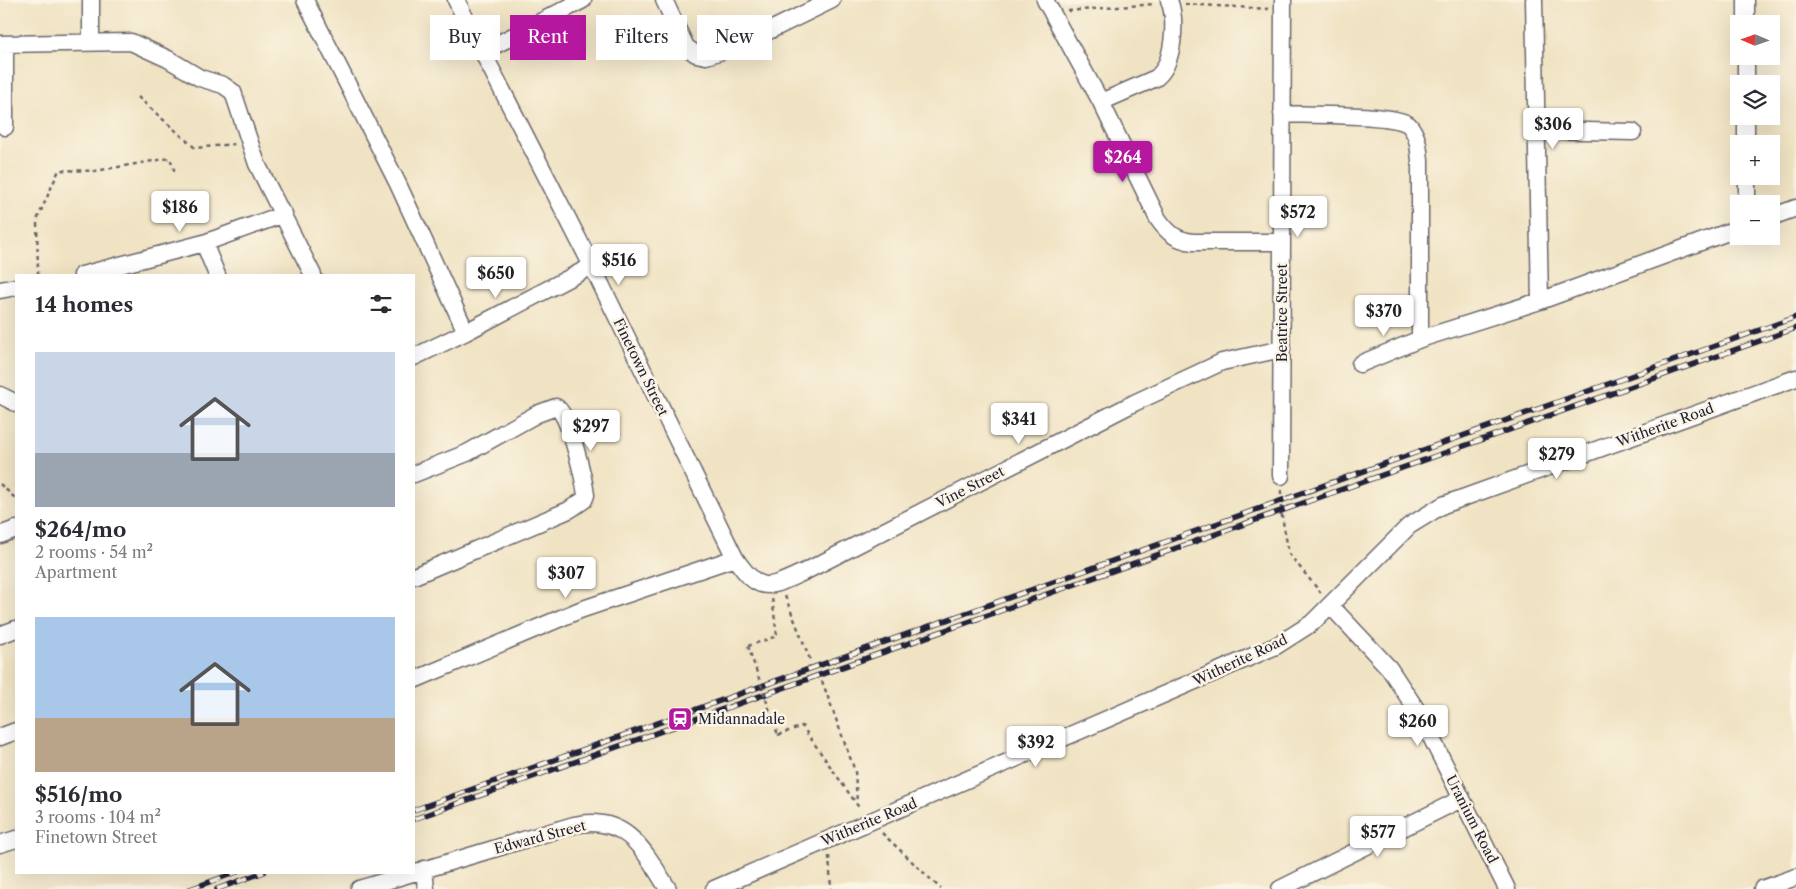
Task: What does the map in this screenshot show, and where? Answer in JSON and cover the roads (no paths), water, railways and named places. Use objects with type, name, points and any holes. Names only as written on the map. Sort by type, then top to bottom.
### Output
[{"type":"street","points":[[91,0],[91,41]]},
{"type":"street","points":[[305,0],[393,175],[466,332]]},
{"type":"street","name":"Finetown Street","points":[[456,0],[464,15]]},
{"type":"street","points":[[500,43],[583,0]]},
{"type":"street","points":[[664,0],[686,47],[696,54],[706,56],[738,46],[832,0]]},
{"type":"street","points":[[1044,0],[1100,102],[1158,219],[1168,232],[1180,240],[1193,242],[1282,242]]},
{"type":"street","points":[[1100,102],[1156,78],[1163,72],[1168,64],[1172,36],[1169,0]]},
{"type":"street","name":"Beatrice Street","points":[[1282,476],[1283,0]]},
{"type":"street","points":[[1534,0],[1540,301]]},
{"type":"street","points":[[1746,0],[1746,15]]},
{"type":"street","points":[[5,127],[2,45],[91,41],[137,44],[200,78],[223,85],[236,97],[237,107],[257,164],[314,274]]},
{"type":"street","name":"Finetown Street","points":[[486,60],[592,266],[734,558],[760,585],[776,585]]},
{"type":"street","points":[[1282,114],[1391,119],[1408,124],[1415,133],[1420,162],[1420,339]]},
{"type":"street","points":[[1536,130],[1633,132]]},
{"type":"street","points":[[1780,213],[1796,208]]},
{"type":"street","points":[[90,274],[116,271],[204,243],[284,214]]},
{"type":"street","points":[[1360,364],[1420,339],[1540,301],[1730,231]]},
{"type":"street","points":[[204,243],[217,274]]},
{"type":"street","points":[[415,357],[592,266]]},
{"type":"street","points":[[0,290],[15,288]]},
{"type":"street","name":"Vine Street","points":[[776,585],[1142,399],[1222,362],[1282,350]]},
{"type":"street","name":"Witherite Road","points":[[714,889],[1276,646],[1312,623],[1409,526],[1443,505],[1796,378]]},
{"type":"street","points":[[0,395],[15,403]]},
{"type":"street","points":[[415,474],[467,453],[537,414],[556,407],[562,411],[567,423],[586,495],[584,500],[568,510],[415,576]]},
{"type":"street","points":[[0,534],[15,529]]},
{"type":"street","points":[[415,680],[580,610],[734,558]]},
{"type":"street","name":"Uranium Road","points":[[1330,605],[1395,676],[1420,715],[1507,889]]},
{"type":"street","points":[[0,635],[15,629]]},
{"type":"street","points":[[0,737],[15,731]]},
{"type":"street","points":[[1280,889],[1461,798]]},
{"type":"street","name":"Edward Street","points":[[415,873],[574,825],[598,822],[616,827],[635,841],[668,889]]},
{"type":"street","points":[[0,844],[15,839]]},
{"type":"street","points":[[424,870],[426,889]]},
{"type":"street","name":"Edward Street","points":[[359,889],[410,874]]},
{"type":"street","points":[[1762,889],[1796,877]]},
{"type":"railway","points":[[415,810],[1796,317]]},
{"type":"railway","points":[[415,819],[1796,328]]},
{"type":"railway","points":[[190,889],[231,874]]},
{"type":"railway","points":[[217,889],[258,874]]},
{"type":"place","name":"Midannadale","points":[[680,719]]}]
